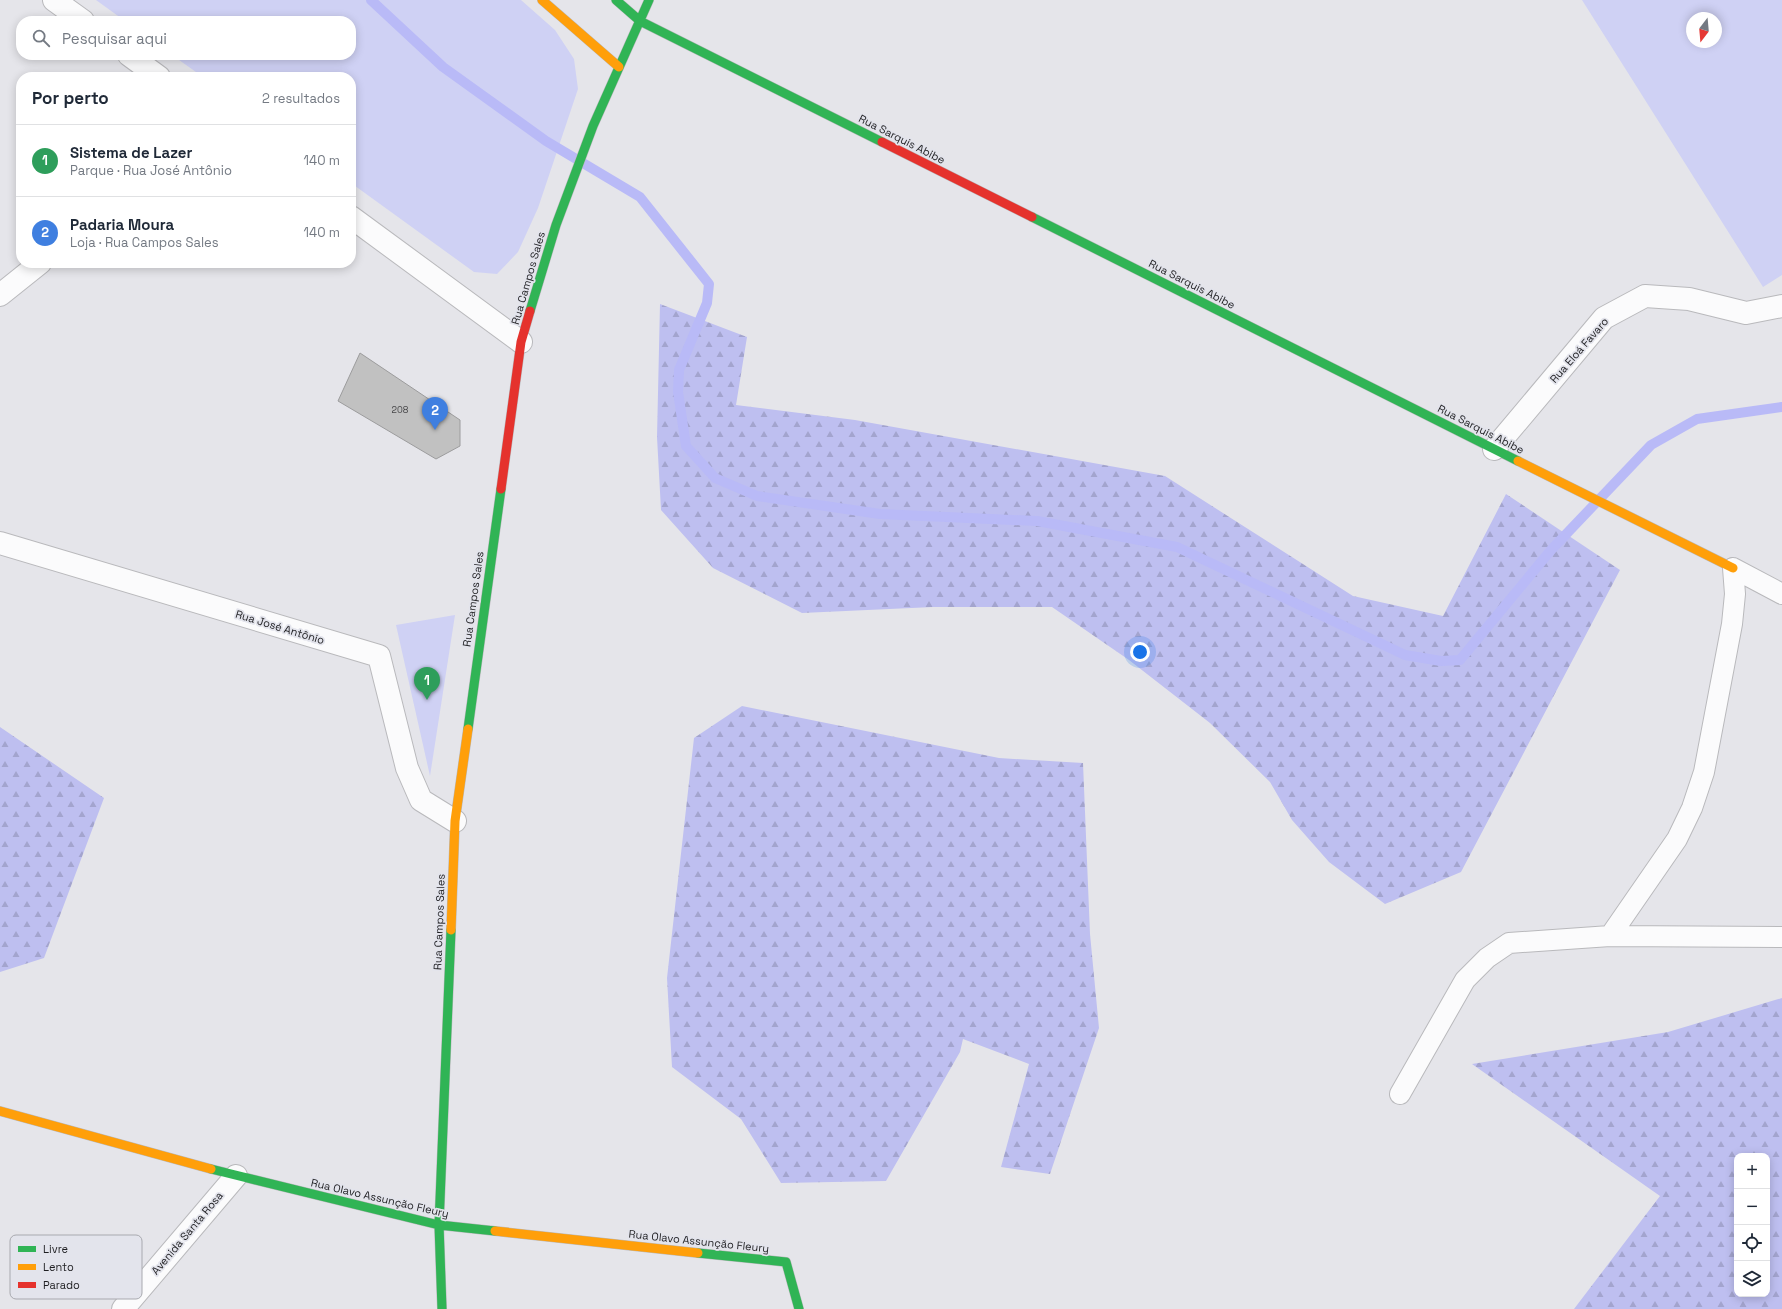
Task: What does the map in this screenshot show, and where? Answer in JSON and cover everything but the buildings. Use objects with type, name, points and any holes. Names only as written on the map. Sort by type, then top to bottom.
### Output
[{"type":"street","points":[[54,0],[76,16]]},
{"type":"street","points":[[542,0],[619,67]]},
{"type":"street","name":"Rua Sarquis Abibe","points":[[616,0],[640,21],[1733,568]]},
{"type":"street","name":"Rua Campos Sales","points":[[442,1309],[439,1225],[455,821],[521,342],[556,225],[593,126],[649,0]]},
{"type":"street","points":[[134,65],[149,72]]},
{"type":"street","points":[[356,221],[521,342]]},
{"type":"street","points":[[0,295],[34,268]]},
{"type":"street","name":"Rua Eloá Favaro","points":[[1494,449],[1604,318],[1645,296],[1688,299],[1746,312],[1782,306]]},
{"type":"street","name":"Rua José Antônio","points":[[0,543],[379,656],[407,768],[421,800],[455,821]]},
{"type":"street","name":"Rua Olavo Assunção Fleury","points":[[0,1111],[236,1176],[439,1225],[786,1262],[799,1309]]},
{"type":"street","name":"Avenida Santa Rosa","points":[[142,1287],[236,1176]]},
{"type":"street","name":"Avenida Santa Rosa","points":[[123,1309],[131,1299]]},
{"type":"lane","points":[[1733,568],[1782,594]]},
{"type":"lane","points":[[1610,936],[1677,839],[1692,808],[1704,772],[1732,624],[1734,594],[1733,568]]},
{"type":"lane","points":[[1400,1094],[1465,980],[1487,958],[1509,943],[1610,936],[1782,936]]},
{"type":"green space","points":[[660,304],[747,337],[736,405],[855,420],[1165,476],[1353,596],[1443,616],[1506,494],[1620,570],[1461,872],[1385,904],[1329,862],[1292,820],[1270,782],[1210,723],[1129,660],[1052,607],[933,607],[802,613],[713,568],[661,510],[657,437]]},
{"type":"green space","points":[[742,706],[999,758],[1083,763],[1090,934],[1099,1028],[1050,1174],[1001,1167],[1029,1064],[963,1039],[960,1052],[886,1181],[781,1183],[741,1119],[672,1067],[667,978],[694,738]]},
{"type":"green space","points":[[0,727],[104,798],[44,958],[0,972]]},
{"type":"green space","points":[[1782,998],[1782,1309],[1574,1309],[1660,1196],[1472,1064],[1668,1032]]},
{"type":"shaded area","points":[[96,0],[521,0],[555,30],[574,59],[578,89],[538,208],[518,252],[497,274],[474,272],[356,187],[356,72],[196,72],[179,60],[356,60],[356,16],[118,16]]},
{"type":"shaded area","points":[[1582,0],[1782,0],[1782,275],[1763,287]]},
{"type":"shaded area","points":[[455,615],[430,776],[396,625]]},
{"type":"waterway","points":[[371,0],[443,67],[546,141],[640,197],[709,284],[707,303],[679,370],[678,392],[686,446],[715,478],[757,496],[880,514],[1037,521],[1177,547],[1405,655],[1441,661],[1460,660],[1551,550],[1651,445],[1697,419],[1782,407]]},
{"type":"traffic: fast","points":[[616,0],[640,21],[882,142]]},
{"type":"traffic: fast","points":[[530,311],[556,225],[593,126],[649,0]]},
{"type":"traffic: fast","points":[[1032,217],[1518,461]]},
{"type":"traffic: fast","points":[[468,729],[501,489]]},
{"type":"traffic: fast","points":[[442,1309],[439,1225],[451,930]]},
{"type":"traffic: fast","points":[[211,1169],[439,1225],[495,1231]]},
{"type":"traffic: fast","points":[[698,1253],[786,1262],[799,1309]]},
{"type":"traffic: slow","points":[[542,0],[619,67]]},
{"type":"traffic: slow","points":[[1518,461],[1733,568]]},
{"type":"traffic: slow","points":[[451,930],[455,821],[468,729]]},
{"type":"traffic: slow","points":[[0,1111],[211,1169]]},
{"type":"traffic: slow","points":[[495,1231],[698,1253]]},
{"type":"traffic: jam","points":[[882,142],[1032,217]]},
{"type":"traffic: jam","points":[[501,489],[521,342],[530,311]]},
{"type":"place","name":"Padaria Moura","points":[[435,430]]},
{"type":"place","name":"Sistema de Lazer","points":[[427,700]]}]
